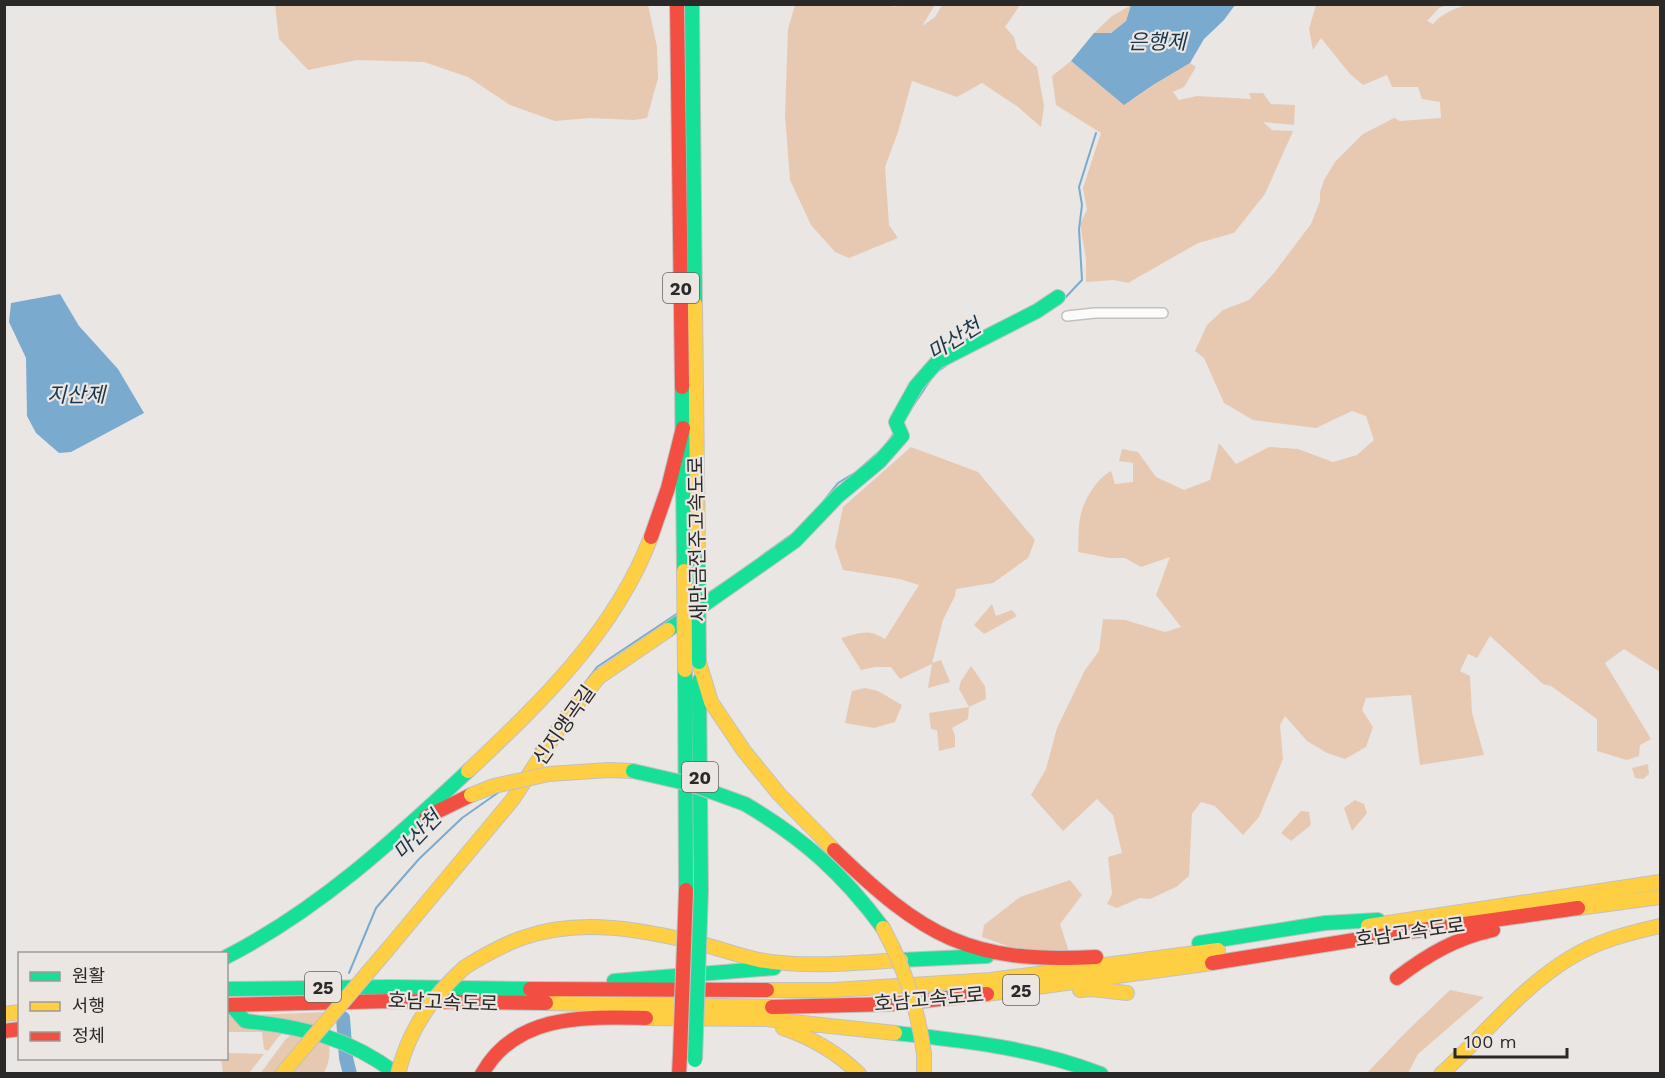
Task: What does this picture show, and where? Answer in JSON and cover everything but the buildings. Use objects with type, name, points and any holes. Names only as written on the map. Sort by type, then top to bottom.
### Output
[{"type":"main road","name":"새만금전주고속도로","points":[[677,4],[686,890],[679,1074]]},
{"type":"main road","name":"새만금전주고속도로","points":[[692,4],[701,891],[694,1067]]},
{"type":"main road","name":"신지앵곡길","points":[[282,1074],[513,799],[567,716],[599,677],[795,541],[838,496],[880,461],[902,436],[896,423],[916,386],[937,362],[1037,311],[1058,297]]},
{"type":"main road","points":[[228,956],[278,930],[330,891],[395,837],[515,727],[578,658],[610,616],[631,582],[655,528],[683,428]]},
{"type":"main road","points":[[699,662],[710,698],[740,746],[796,812],[847,862],[897,907],[925,927],[956,942],[1005,955]]},
{"type":"main road","points":[[395,837],[431,813],[471,795],[494,786],[549,774],[609,770],[633,771],[669,777],[745,804],[774,820],[824,858],[845,879],[883,928],[902,964],[919,1014],[924,1074]]},
{"type":"main road","name":"호남고속도로","points":[[228,989],[391,987],[686,991],[833,990],[992,980],[1256,945],[1426,916],[1660,882]]},
{"type":"main road","name":"호남고속도로","points":[[229,1005],[376,1000],[486,1004],[742,1007],[883,1004],[945,1000],[1149,972],[1423,928],[1660,897]]},
{"type":"main road","points":[[1396,978],[1425,956],[1467,935],[1544,921],[1577,909]]},
{"type":"main road","points":[[513,989],[817,964],[1005,955],[1044,958],[1108,957],[1325,923],[1426,916]]},
{"type":"main road","points":[[229,1005],[245,1021],[303,1029],[337,1038],[368,1053],[397,1074],[404,1051],[419,1021],[442,990],[465,967],[495,948],[522,937],[552,929],[593,926],[664,935],[765,961],[817,964]]},
{"type":"main road","points":[[1441,1074],[1541,978],[1569,958],[1613,938],[1660,926]]},
{"type":"main road","points":[[945,1000],[988,1000],[1092,989],[1127,993]]},
{"type":"main road","points":[[486,1004],[583,1018],[744,1018],[839,1026],[1018,1049],[1101,1074]]},
{"type":"main road","points":[[482,1074],[492,1058],[514,1037],[529,1029],[583,1018]]},
{"type":"main road","points":[[744,1018],[785,1028],[808,1037],[828,1047],[847,1061],[859,1074]]},
{"type":"street","points":[[1067,316],[1095,313],[1163,313]]},
{"type":"shaded area","points":[[275,5],[648,5],[657,47],[658,78],[647,118],[634,120],[590,118],[555,121],[510,105],[468,77],[424,62],[357,60],[308,70],[279,39]]},
{"type":"shaded area","points":[[795,5],[891,5],[893,7],[935,5],[922,26],[935,17],[942,5],[1020,5],[1005,27],[1014,37],[1017,49],[1037,67],[1044,106],[1041,127],[1018,107],[982,83],[957,97],[912,81],[898,132],[885,167],[889,225],[898,238],[849,258],[835,252],[811,225],[790,180],[785,115],[788,29]]},
{"type":"shaded area","points":[[1131,5],[1126,21],[1111,33],[1094,33],[1112,16]]},
{"type":"shaded area","points":[[1316,5],[1448,5],[1439,8],[1427,21],[1433,24],[1448,12],[1467,5],[1660,5],[1660,672],[1624,649],[1605,663],[1651,739],[1640,745],[1639,756],[1627,760],[1597,751],[1597,719],[1551,686],[1543,684],[1490,636],[1477,658],[1468,654],[1460,671],[1470,676],[1472,713],[1484,755],[1420,765],[1411,695],[1366,698],[1362,710],[1373,727],[1366,747],[1345,759],[1327,753],[1307,741],[1285,716],[1280,725],[1283,759],[1259,817],[1243,835],[1215,806],[1201,802],[1192,814],[1189,876],[1176,887],[1150,899],[1140,898],[1117,908],[1107,904],[1112,894],[1108,857],[1122,853],[1113,815],[1097,799],[1063,831],[1031,795],[1046,769],[1057,728],[1085,670],[1099,651],[1103,619],[1125,620],[1165,632],[1181,627],[1156,595],[1170,557],[1141,567],[1125,558],[1109,558],[1078,552],[1080,518],[1087,498],[1100,479],[1111,471],[1115,484],[1133,482],[1133,463],[1119,461],[1122,449],[1138,452],[1156,477],[1184,490],[1210,480],[1219,443],[1236,464],[1269,447],[1298,449],[1333,462],[1357,455],[1374,440],[1366,416],[1352,411],[1316,428],[1253,420],[1224,403],[1204,358],[1195,351],[1207,325],[1223,310],[1249,300],[1274,273],[1311,224],[1320,201],[1324,180],[1335,162],[1363,134],[1394,118],[1400,121],[1441,118],[1440,102],[1422,99],[1418,87],[1392,87],[1387,75],[1363,85],[1350,74],[1321,38],[1313,50],[1309,29]]},
{"type":"shaded area","points":[[1071,61],[1122,102],[1132,100],[1190,63],[1196,67],[1184,87],[1173,92],[1179,100],[1197,96],[1251,99],[1249,93],[1263,93],[1271,104],[1295,105],[1294,125],[1263,122],[1272,130],[1293,131],[1265,194],[1234,233],[1198,243],[1128,283],[1114,280],[1086,282],[1086,259],[1080,224],[1087,210],[1083,188],[1101,133],[1056,105],[1052,76]]},
{"type":"shaded area","points":[[911,447],[978,472],[1035,540],[1028,558],[993,583],[956,589],[943,620],[932,663],[941,660],[950,682],[928,688],[932,664],[900,679],[891,667],[861,670],[841,638],[869,633],[885,639],[919,585],[900,579],[843,570],[835,546],[843,507]]},
{"type":"shaded area","points":[[992,604],[996,616],[1012,610],[1017,616],[984,634],[974,625]]},
{"type":"shaded area","points":[[971,666],[985,686],[986,699],[969,707],[959,689],[961,681]]},
{"type":"shaded area","points":[[865,688],[878,691],[902,705],[895,722],[874,728],[845,723],[852,691]]},
{"type":"shaded area","points":[[969,707],[968,719],[952,728],[955,747],[939,751],[937,730],[931,729],[929,713]]},
{"type":"shaded area","points":[[1648,764],[1649,774],[1643,779],[1635,778],[1632,768]]},
{"type":"shaded area","points":[[1355,800],[1364,804],[1367,813],[1352,831],[1344,808]]},
{"type":"shaded area","points":[[1301,811],[1309,812],[1311,825],[1291,841],[1281,833]]},
{"type":"shaded area","points":[[1070,880],[1082,895],[1060,924],[1069,952],[1036,956],[982,937],[984,925],[1020,897]]},
{"type":"shaded area","points":[[1450,990],[1484,997],[1418,1054],[1408,1073],[1367,1073],[1404,1034]]},
{"type":"shaded area","points":[[327,1012],[316,1025],[293,1028],[283,1033],[268,1051],[264,1049],[262,1032],[228,1032],[228,1016]]},
{"type":"shaded area","points":[[293,1033],[305,1038],[275,1073],[260,1074],[285,1040]]},
{"type":"shaded area","points":[[325,1033],[328,1034],[329,1054],[324,1073],[290,1074]]},
{"type":"shaded area","points":[[228,1053],[264,1054],[249,1073],[223,1073],[221,1060],[228,1060]]},
{"type":"water","name":"은행제","points":[[1131,4],[1235,5],[1224,20],[1204,39],[1190,63],[1124,105],[1071,61],[1094,33],[1111,33],[1126,21]]},
{"type":"water","name":"지산제","points":[[60,294],[79,326],[118,369],[144,413],[71,452],[59,453],[36,433],[27,416],[26,358],[9,322],[11,303]]},
{"type":"waterway","name":"마산천","points":[[1064,299],[1082,280],[1079,229],[1082,205],[1079,187],[1096,133]]},
{"type":"waterway","name":"마산천","points":[[934,374],[954,360]]},
{"type":"waterway","name":"마산천","points":[[909,412],[931,379]]},
{"type":"waterway","name":"마산천","points":[[887,443],[894,433]]},
{"type":"waterway","name":"마산천","points":[[810,518],[838,483],[856,472],[881,450]]},
{"type":"waterway","name":"마산천","points":[[760,557],[795,532]]},
{"type":"waterway","name":"마산천","points":[[705,595],[743,570]]},
{"type":"waterway","name":"마산천","points":[[581,688],[597,667],[678,613]]},
{"type":"waterway","name":"마산천","points":[[564,708],[578,692]]},
{"type":"waterway","name":"마산천","points":[[533,756],[538,745]]},
{"type":"waterway","name":"마산천","points":[[349,973],[376,908],[419,859],[462,818],[499,792]]},
{"type":"waterway","name":"마산천","points":[[343,1018],[346,1058],[350,1074]]},
{"type":"traffic: fast","points":[[692,4],[695,304]]},
{"type":"traffic: fast","points":[[668,630],[795,541],[838,496],[880,461],[902,436],[896,422],[916,386],[937,362],[1037,311],[1058,297]]},
{"type":"traffic: fast","points":[[682,387],[684,571]]},
{"type":"traffic: fast","points":[[698,560],[699,662]]},
{"type":"traffic: fast","points":[[685,670],[686,890]]},
{"type":"traffic: fast","points":[[699,681],[701,891]]},
{"type":"traffic: fast","points":[[228,956],[292,918],[353,873],[468,771]]},
{"type":"traffic: fast","points":[[633,771],[690,784],[745,804]]},
{"type":"traffic: fast","points":[[745,804],[785,830],[821,858],[853,891],[883,928]]},
{"type":"traffic: fast","points":[[695,1060],[701,891]]},
{"type":"traffic: fast","points":[[1199,943],[1325,923],[1378,920]]},
{"type":"traffic: fast","points":[[901,960],[987,956]]},
{"type":"traffic: fast","points":[[614,981],[774,968]]},
{"type":"traffic: fast","points":[[228,989],[391,987],[530,989]]},
{"type":"traffic: fast","points":[[231,1005],[245,1021],[287,1027],[325,1036],[361,1051],[397,1074]]},
{"type":"traffic: fast","points":[[895,1033],[1025,1052],[1101,1074]]},
{"type":"traffic: slow","points":[[695,304],[698,560]]},
{"type":"traffic: slow","points":[[468,771],[548,692],[596,635],[636,572],[651,537]]},
{"type":"traffic: slow","points":[[684,571],[685,670]]},
{"type":"traffic: slow","points":[[388,949],[513,799],[567,716],[599,677],[668,630]]},
{"type":"traffic: slow","points":[[699,662],[711,702],[744,751],[779,794],[834,850]]},
{"type":"traffic: slow","points":[[549,774],[609,770],[633,771]]},
{"type":"traffic: slow","points":[[471,795],[494,786],[549,774]]},
{"type":"traffic: slow","points":[[1368,926],[1660,882]]},
{"type":"traffic: slow","points":[[1578,908],[1660,897]]},
{"type":"traffic: slow","points":[[1441,1074],[1535,983],[1552,970],[1580,952],[1602,942],[1660,926]]},
{"type":"traffic: slow","points":[[465,967],[522,938],[566,928],[589,927],[658,934],[759,960],[794,964],[901,960]]},
{"type":"traffic: slow","points":[[883,928],[898,958],[909,989],[924,1054]]},
{"type":"traffic: slow","points":[[308,1043],[388,949]]},
{"type":"traffic: slow","points":[[767,990],[833,990],[991,980],[1218,950]]},
{"type":"traffic: slow","points":[[987,994],[1212,963]]},
{"type":"traffic: slow","points":[[398,1074],[408,1043],[423,1015],[442,990],[465,967]]},
{"type":"traffic: slow","points":[[1080,990],[1127,993]]},
{"type":"traffic: slow","points":[[546,1003],[772,1007]]},
{"type":"traffic: slow","points":[[4,1014],[18,1012]]},
{"type":"traffic: slow","points":[[646,1018],[766,1019],[895,1033]]},
{"type":"traffic: slow","points":[[783,1028],[824,1046],[859,1074]]},
{"type":"traffic: slow","points":[[282,1074],[308,1043]]},
{"type":"traffic: slow","points":[[924,1054],[924,1074]]},
{"type":"traffic: jam","points":[[677,4],[682,387]]},
{"type":"traffic: jam","points":[[651,537],[668,488],[683,428]]},
{"type":"traffic: jam","points":[[426,817],[471,795]]},
{"type":"traffic: jam","points":[[834,850],[895,904],[951,938],[981,949],[1014,955],[1052,958],[1096,957]]},
{"type":"traffic: jam","points":[[680,1055],[686,890]]},
{"type":"traffic: jam","points":[[1212,963],[1386,935],[1578,908]]},
{"type":"traffic: jam","points":[[1397,978],[1442,948],[1479,933],[1493,930]]},
{"type":"traffic: jam","points":[[530,989],[767,990]]},
{"type":"traffic: jam","points":[[772,1007],[893,1004],[987,994]]},
{"type":"traffic: jam","points":[[228,1005],[393,1001],[546,1003]]},
{"type":"traffic: jam","points":[[482,1074],[496,1054],[513,1039],[533,1029],[576,1019],[646,1018]]},
{"type":"traffic: jam","points":[[4,1031],[18,1029]]},
{"type":"traffic: jam","points":[[679,1074],[680,1055]]}]
